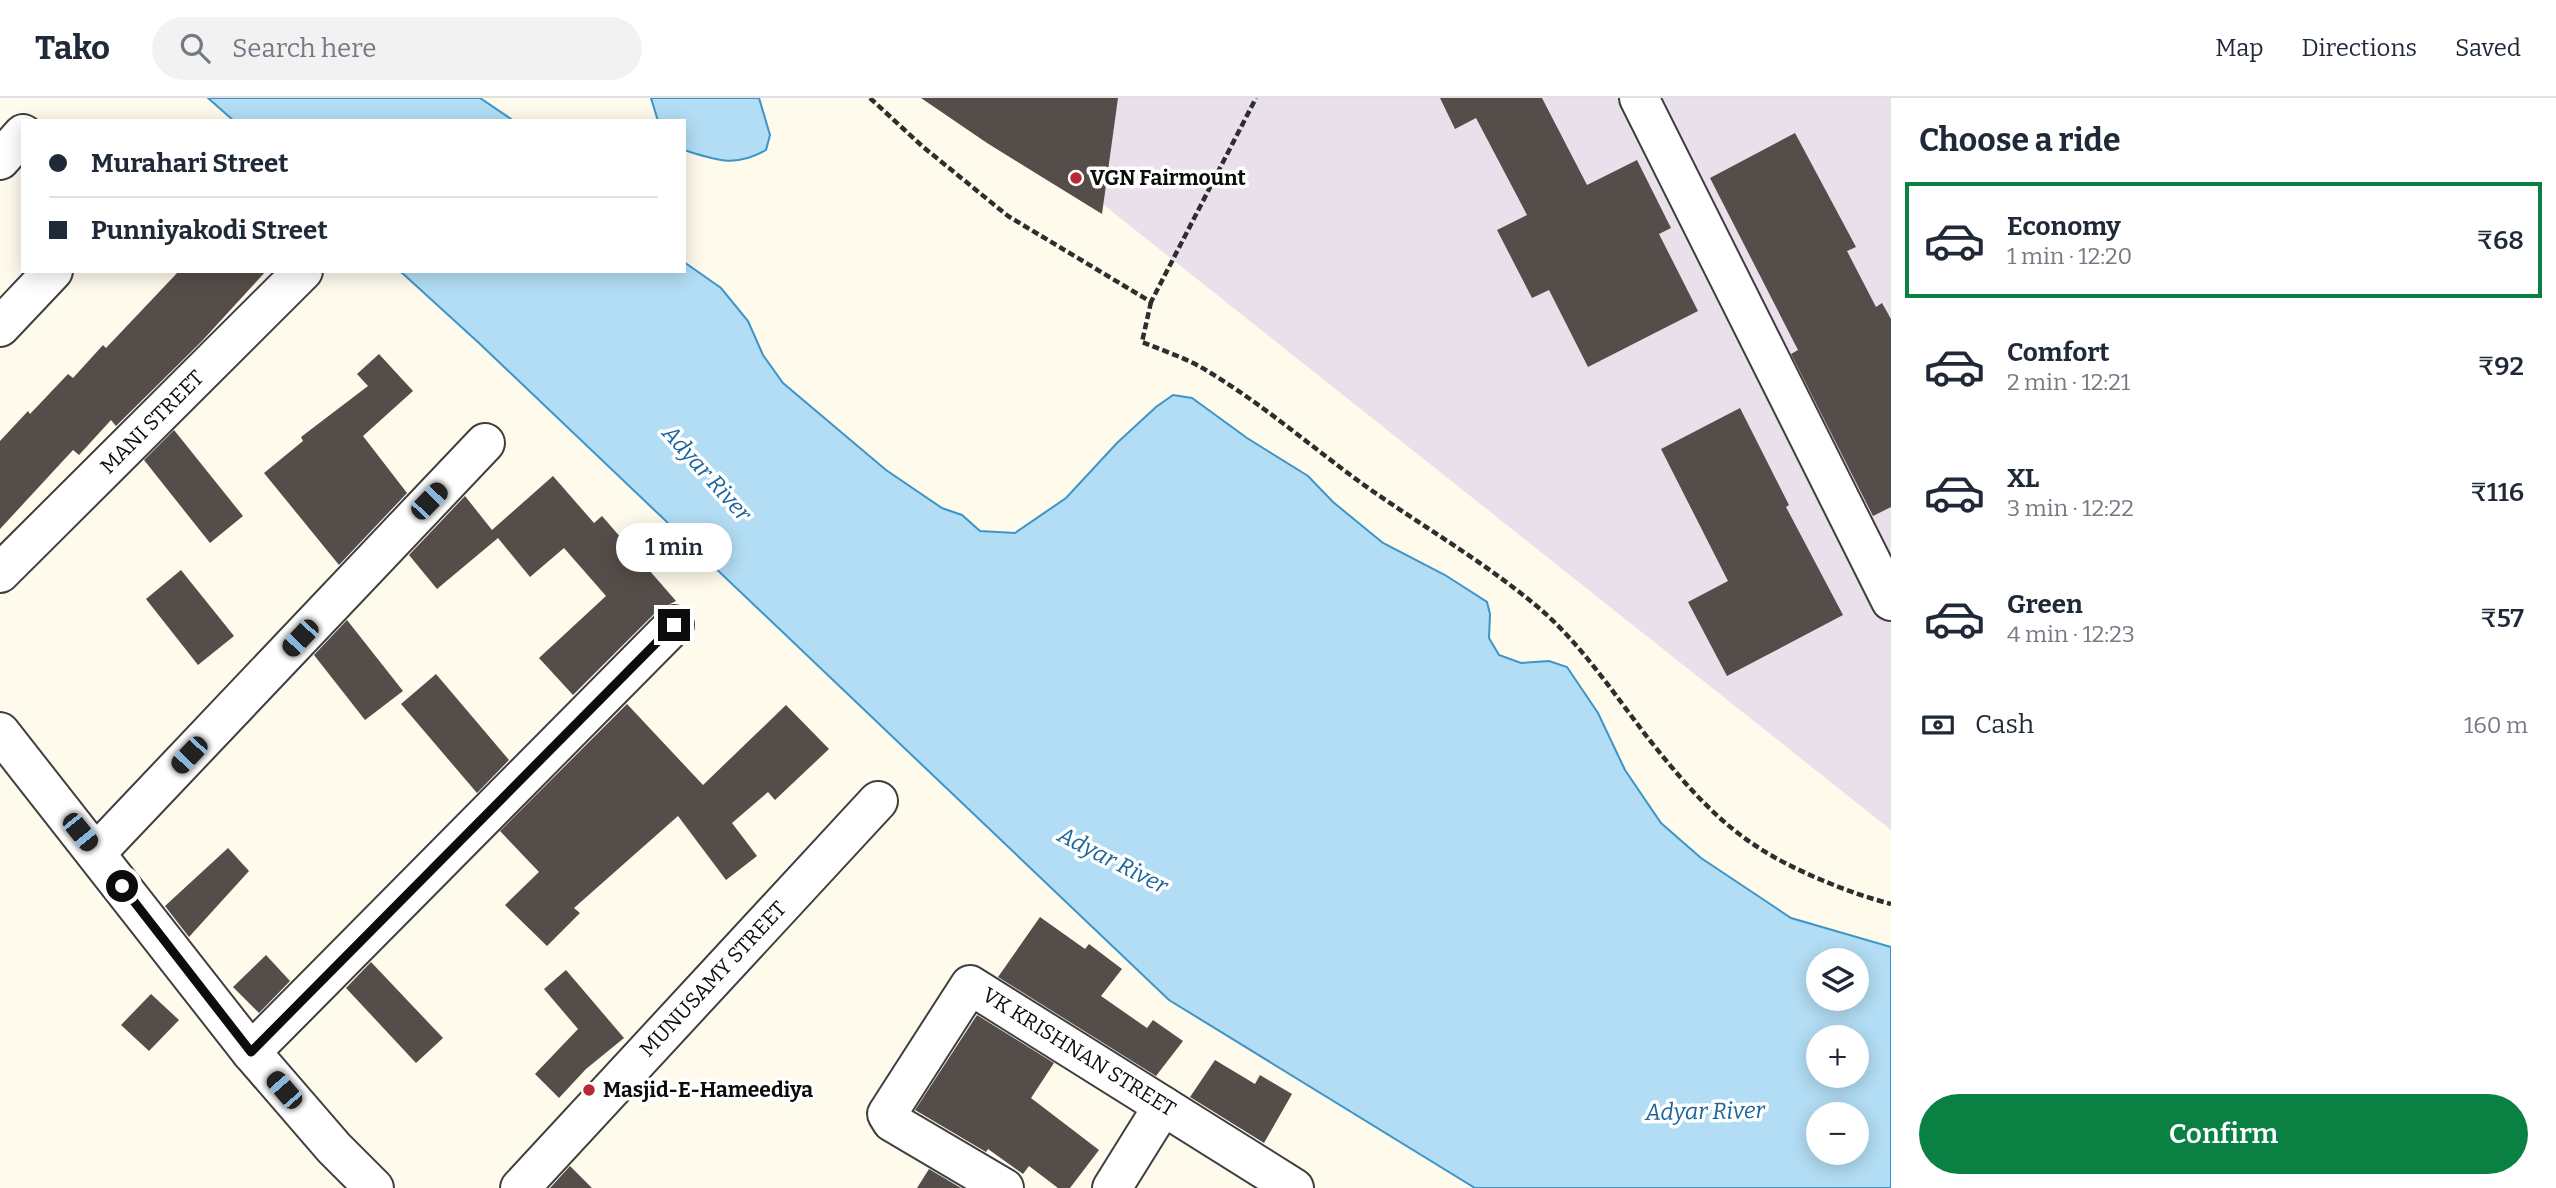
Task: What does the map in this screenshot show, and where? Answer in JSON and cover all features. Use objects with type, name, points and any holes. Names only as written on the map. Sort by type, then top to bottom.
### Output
[{"type":"street","points":[[1639,98],[1891,601]]},
{"type":"street","points":[[0,160],[21,136]]},
{"type":"street","points":[[0,327],[52,273]]},
{"type":"street","name":"MANI STREET","points":[[0,573],[301,273]]},
{"type":"street","points":[[97,852],[485,443]]},
{"type":"street","points":[[251,1052],[674,625]]},
{"type":"street","points":[[0,732],[97,852],[251,1052],[334,1148],[374,1188]]},
{"type":"street","name":"MUNUSAMY STREET","points":[[520,1188],[878,801]]},
{"type":"street","name":"VK KRISHNAN STREET","points":[[1004,1188],[892,1122],[887,1114],[970,985],[1294,1188]]},
{"type":"street","points":[[1112,1188],[1163,1106]]},
{"type":"path","points":[[870,98],[922,146],[1008,216],[1151,302]]},
{"type":"path","points":[[1256,98],[1151,302],[1142,342],[1206,370],[1273,414],[1369,488],[1540,609],[1607,682],[1684,781],[1716,814],[1756,846],[1800,870],[1891,904]]},
{"type":"shaded area","points":[[969,98],[1891,98],[1891,830]]},
{"type":"water","points":[[208,98],[480,98],[511,119],[232,119]]},
{"type":"water","points":[[651,98],[759,98],[770,135],[766,150],[755,156],[735,161],[716,159],[686,151],[686,119],[657,119]]},
{"type":"water","name":"Adyar River","points":[[686,263],[721,288],[748,321],[763,355],[783,383],[886,470],[942,508],[962,515],[980,531],[1015,533],[1066,498],[1117,443],[1156,407],[1173,395],[1192,398],[1247,438],[1308,476],[1333,502],[1383,543],[1445,575],[1487,602],[1490,614],[1489,638],[1499,655],[1521,663],[1549,661],[1567,667],[1598,713],[1625,770],[1661,823],[1701,858],[1791,918],[1891,947],[1891,1188],[1475,1188],[1169,1000],[402,273],[686,273]]},
{"type":"building","name":"VGN Fairmount","points":[[921,98],[1118,98],[1102,214],[987,143]]},
{"type":"building","points":[[1440,98],[1542,98],[1587,185],[1637,160],[1671,228],[1659,234],[1698,311],[1588,367],[1549,290],[1532,298],[1497,230],[1527,215],[1476,118],[1455,129]]},
{"type":"building","points":[[1795,133],[1856,247],[1847,251],[1876,307],[1882,303],[1891,319],[1891,507],[1873,516],[1791,354],[1798,350],[1710,178]]},
{"type":"building","points":[[177,273],[264,273],[202,341],[116,426],[111,420],[79,455],[73,450],[0,529],[0,441],[68,374],[73,378],[103,345],[106,348]]},
{"type":"building","points":[[379,354],[413,391],[363,436],[407,493],[339,565],[264,473],[303,441],[301,437],[368,386],[357,374]]},
{"type":"building","points":[[1740,408],[1789,505],[1786,507],[1843,615],[1727,676],[1688,602],[1728,581],[1661,449]]},
{"type":"building","points":[[174,430],[243,516],[210,543],[144,460]]},
{"type":"building","points":[[553,476],[594,523],[602,516],[676,601],[658,610],[573,695],[539,658],[606,596],[564,548],[530,577],[498,538],[437,589],[409,555],[465,496],[492,530]]},
{"type":"building","points":[[181,570],[234,636],[198,665],[146,599]]},
{"type":"building","points":[[347,620],[403,691],[365,720],[314,655]]},
{"type":"building","points":[[436,674],[509,760],[477,793],[401,704]]},
{"type":"building","points":[[627,704],[703,785],[786,705],[829,749],[775,800],[768,792],[732,823],[757,856],[726,880],[678,816],[574,908],[580,913],[547,946],[505,905],[539,872],[500,831]]},
{"type":"building","points":[[228,848],[249,871],[189,937],[165,906]]},
{"type":"building","points":[[1040,917],[1085,949],[1089,944],[1122,969],[1101,996],[1147,1028],[1153,1020],[1183,1041],[1156,1076],[998,977]]},
{"type":"building","points":[[266,955],[290,981],[259,1013],[233,987]]},
{"type":"building","points":[[371,962],[443,1038],[416,1063],[346,988]]},
{"type":"building","points":[[566,970],[624,1038],[586,1069],[559,1098],[535,1074],[578,1029],[544,989]]},
{"type":"building","points":[[151,994],[179,1020],[149,1051],[121,1025]]},
{"type":"building","points":[[977,1015],[1054,1063],[1031,1098],[1099,1150],[1070,1188],[1058,1188],[1029,1166],[1023,1174],[988,1149],[986,1152],[915,1110]]},
{"type":"building","points":[[1215,1060],[1255,1084],[1260,1075],[1292,1094],[1264,1143],[1190,1097]]},
{"type":"building","points":[[570,1166],[592,1188],[550,1188]]},
{"type":"building","points":[[929,1169],[961,1188],[917,1188]]},
{"type":"place","name":"VGN Fairmount","points":[[1076,178]]},
{"type":"place","name":"Masjid-E-Hameediya","points":[[589,1090]]},
{"type":"route","points":[[122,886],[251,1052],[674,625]]}]
